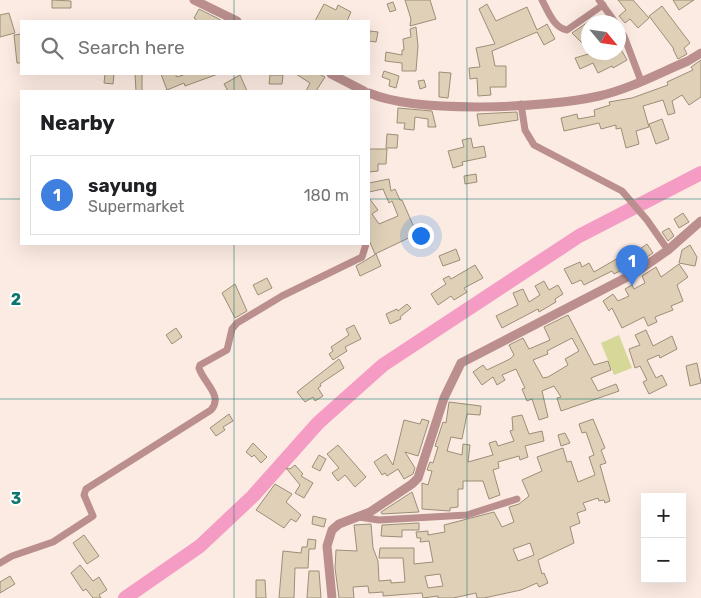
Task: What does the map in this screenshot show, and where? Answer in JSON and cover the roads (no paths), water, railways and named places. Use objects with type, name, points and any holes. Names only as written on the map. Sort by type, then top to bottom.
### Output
[{"type":"street","points":[[194,0],[236,20]]},
{"type":"street","points":[[542,0],[561,29],[567,30],[601,3],[610,15]]},
{"type":"street","points":[[626,41],[641,81]]},
{"type":"street","points":[[370,93],[409,103],[467,107],[553,103],[600,96],[688,61],[701,53]]},
{"type":"street","points":[[333,75],[361,90]]},
{"type":"street","points":[[521,104],[525,130],[534,145],[622,191],[647,220],[668,250]]},
{"type":"street","points":[[332,598],[327,546],[332,530],[339,524],[359,517],[412,484],[418,478],[444,398],[461,363],[635,273],[668,250],[701,221]]},
{"type":"street","points":[[0,564],[12,556],[53,542],[93,516],[84,495],[86,489],[211,410],[216,404],[216,397],[199,368],[200,365],[227,350],[232,329],[237,323],[282,296],[362,257],[366,245]]},
{"type":"street","points":[[359,517],[379,520],[467,516],[517,499]]},
{"type":"waterway","points":[[125,598],[200,546],[253,496],[318,423],[383,365],[579,236],[701,173]]},
{"type":"place","name":"sayung","points":[[632,286]]}]
